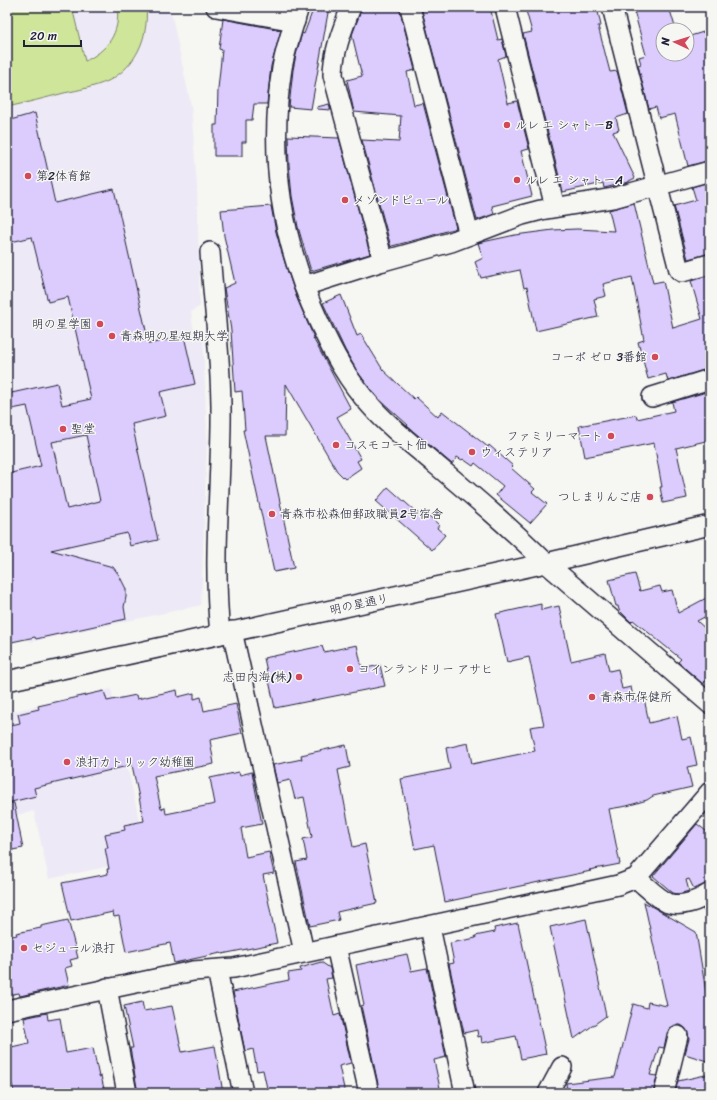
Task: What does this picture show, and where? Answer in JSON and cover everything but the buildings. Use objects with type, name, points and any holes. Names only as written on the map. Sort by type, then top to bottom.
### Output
[{"type":"street","points":[[216,7],[297,14],[288,42],[282,75],[278,115],[277,161],[280,193],[286,231],[304,286],[313,310],[347,376],[372,407],[394,430],[522,540],[546,563],[707,697]]},
{"type":"street","points":[[352,7],[335,52],[333,64],[334,75],[383,260]]},
{"type":"street","points":[[410,7],[469,235]]},
{"type":"street","points":[[506,7],[555,207]]},
{"type":"street","points":[[612,7],[679,270],[682,272],[710,264]]},
{"type":"street","points":[[304,286],[383,260],[432,248],[522,215],[555,207],[613,198],[710,170]]},
{"type":"street","points":[[210,252],[220,386],[221,424],[216,572],[217,606],[226,633],[304,952]]},
{"type":"street","points":[[652,397],[710,379]]},
{"type":"street","name":"明の星通り","points":[[7,681],[546,563],[710,525]]},
{"type":"street","points":[[7,1010],[192,971],[234,968],[618,885],[636,878],[710,792]]},
{"type":"street","points":[[636,878],[670,903],[681,904],[690,902],[700,899],[710,893]]},
{"type":"street","points":[[430,926],[465,1093]]},
{"type":"street","points":[[336,946],[369,1093]]},
{"type":"street","points":[[217,970],[243,1093]]},
{"type":"street","points":[[107,988],[127,1093]]},
{"type":"street","points":[[664,1093],[678,1036]]},
{"type":"street","points":[[548,1093],[562,1067]]},
{"type":"shaded area","name":"明の星学園","points":[[7,7],[170,7],[191,106],[197,188],[200,306],[191,312],[194,336],[203,337],[207,440],[201,605],[30,642],[17,583],[7,585]]},
{"type":"shaded area","name":"浪打カトリック幼稚園","points":[[111,689],[147,858],[49,879],[34,811],[7,817],[7,713]]},
{"type":"green space","points":[[7,7],[72,7],[85,61],[100,52],[111,40],[117,25],[117,7],[146,7],[143,40],[139,50],[126,68],[108,81],[86,88],[7,107]]},
{"type":"place","name":"ルレ エ シャトーB","points":[[507,125]]},
{"type":"place","name":"第2体育館","points":[[28,176]]},
{"type":"place","name":"ルレ エ シャトーA","points":[[517,180]]},
{"type":"place","name":"メゾンドピュール","points":[[345,200]]},
{"type":"place","name":"明の星学園","points":[[100,324]]},
{"type":"place","name":"青森明の星短期大学","points":[[112,336]]},
{"type":"place","name":"コーポ ゼロ 3番館","points":[[655,357]]},
{"type":"place","name":"聖堂","points":[[63,429]]},
{"type":"place","name":"ファミリーマート","points":[[611,436]]},
{"type":"place","name":"コスモコート佃","points":[[336,445]]},
{"type":"place","name":"ウィステリア","points":[[472,452]]},
{"type":"place","name":"つしまりんご店","points":[[650,497]]},
{"type":"place","name":"青森市松森佃郵政職員2号宿舎","points":[[272,514]]},
{"type":"place","name":"コインランドリー アサヒ","points":[[350,669]]},
{"type":"place","name":"志田内海(株)","points":[[299,677]]},
{"type":"place","name":"青森市保健所","points":[[592,697]]},
{"type":"place","name":"浪打カトリック幼稚園","points":[[67,762]]},
{"type":"place","name":"セジュール浪打","points":[[24,948]]}]
